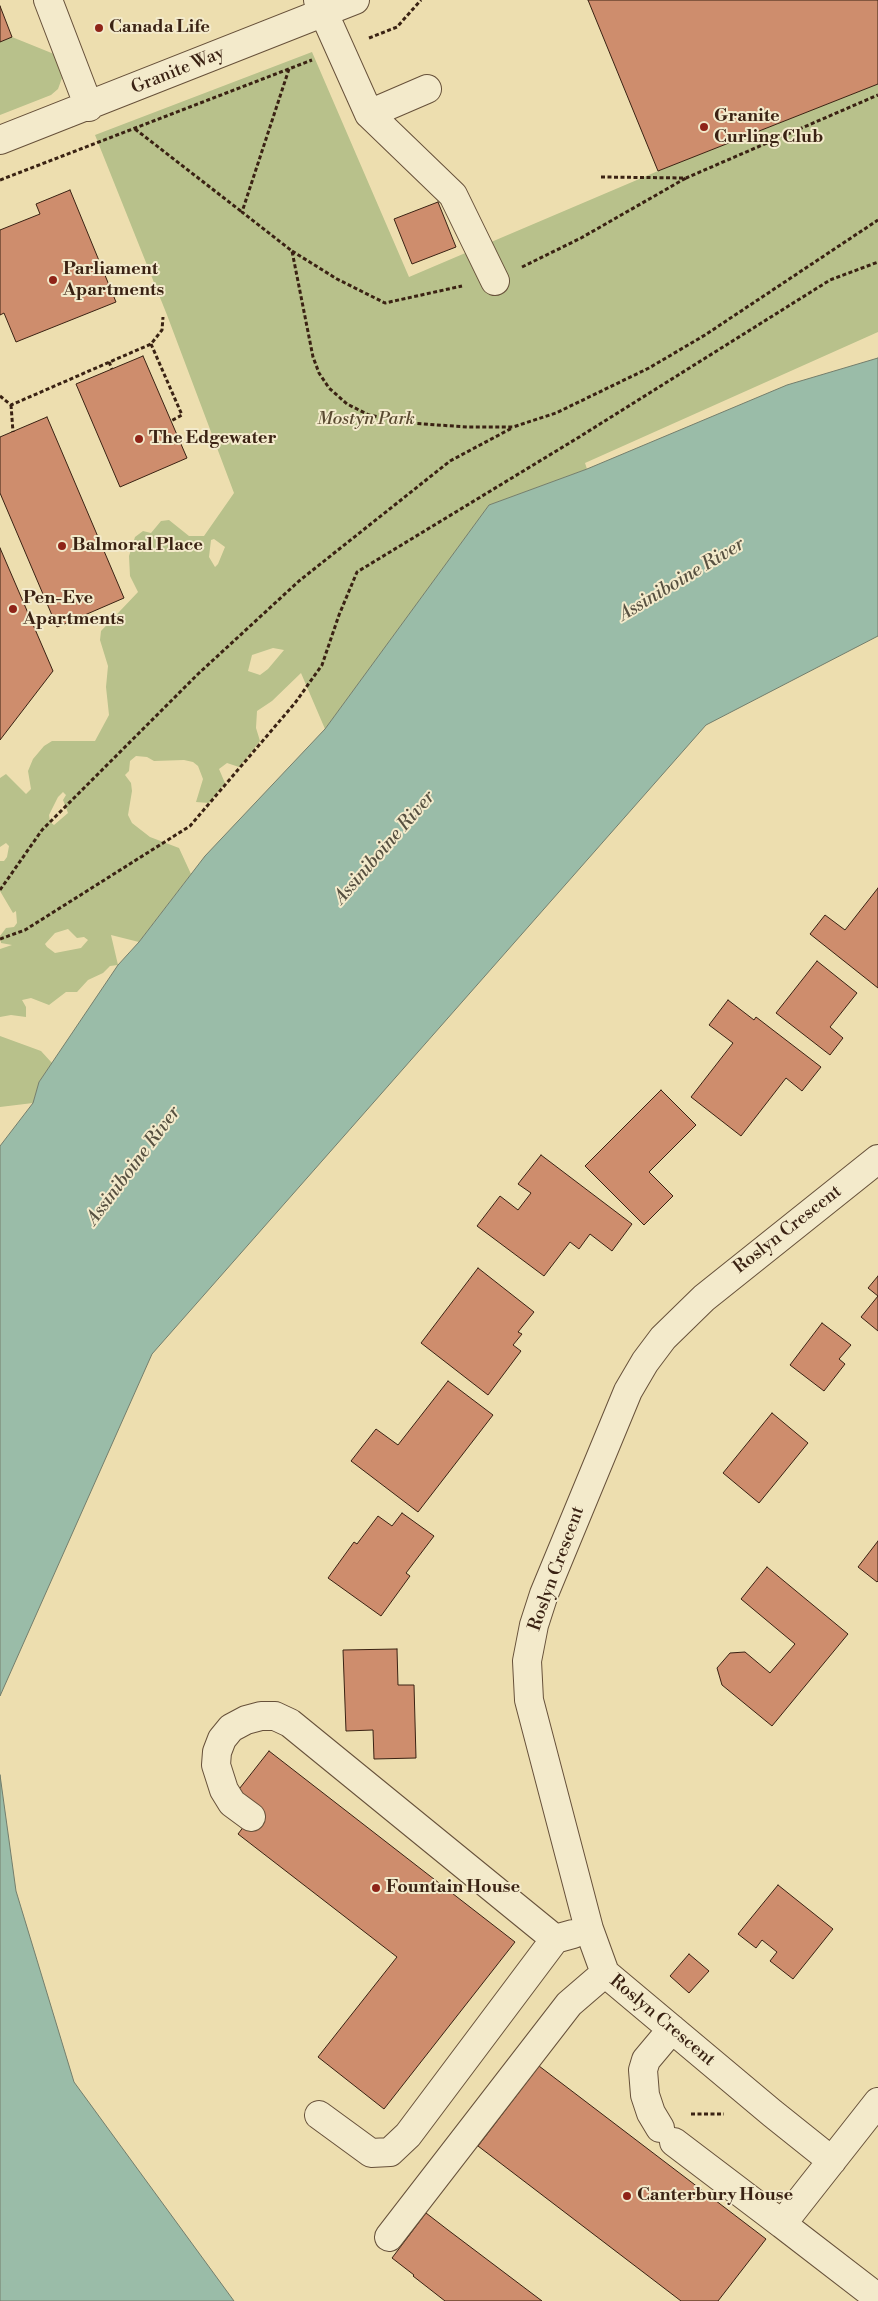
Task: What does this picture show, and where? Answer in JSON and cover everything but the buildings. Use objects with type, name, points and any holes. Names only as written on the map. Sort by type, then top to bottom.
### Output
[{"type":"street","points":[[48,0],[89,106]]},
{"type":"street","name":"Granite Way","points":[[0,140],[89,106],[321,6],[355,0]]},
{"type":"street","points":[[321,6],[370,114],[453,195],[495,281]]},
{"type":"street","points":[[370,114],[427,89]]},
{"type":"street","name":"Roslyn Crescent","points":[[832,2161],[605,1973],[589,1929],[529,1700],[527,1662],[534,1626],[544,1594],[628,1391],[645,1362],[663,1338],[704,1298],[878,1159]]},
{"type":"street","points":[[251,1817],[232,1802],[224,1790],[216,1765],[217,1752],[222,1739],[231,1728],[246,1720],[275,1716],[290,1723],[555,1939]]},
{"type":"street","points":[[319,2116],[371,2153],[390,2152],[408,2135],[555,1939],[589,1929]]},
{"type":"street","points":[[389,2237],[569,2004],[605,1973]]},
{"type":"street","points":[[672,2029],[646,2060],[643,2070],[646,2095],[651,2113],[667,2135],[878,2298]]},
{"type":"street","points":[[782,2224],[878,2102]]},
{"type":"path","points":[[0,180],[397,27],[422,0]]},
{"type":"path","points":[[602,177],[686,178],[878,95]]},
{"type":"path","points":[[134,129],[242,212]]},
{"type":"path","points":[[0,939],[25,930],[190,826],[295,702],[322,665],[339,615],[357,572],[576,439],[830,280],[878,262]]},
{"type":"path","points":[[11,405],[152,344],[162,330],[162,317]]},
{"type":"path","points":[[152,344],[182,415],[171,421]]},
{"type":"path","points":[[108,362],[112,369]]},
{"type":"path","points":[[0,396],[11,405],[13,432]]},
{"type":"path","points":[[0,890],[42,830],[198,674],[298,580],[450,461],[513,427]]},
{"type":"path","points":[[685,2114],[772,2113]]},
{"type":"green space","points":[[12,37],[54,54],[62,78],[58,89],[51,95],[0,115],[0,42]]},
{"type":"green space","name":"Mostyn Park","points":[[312,52],[409,277],[658,171],[878,84],[878,332],[585,463],[587,469],[489,505],[325,729],[301,673],[272,701],[257,711],[256,728],[260,741],[239,767],[227,763],[219,769],[225,783],[209,803],[196,802],[203,779],[198,766],[193,762],[184,760],[154,761],[147,757],[136,756],[130,761],[129,771],[125,775],[131,783],[132,791],[128,815],[132,823],[150,837],[179,848],[191,874],[139,942],[111,935],[118,965],[110,966],[103,973],[88,980],[77,992],[66,992],[49,1005],[31,998],[22,1000],[26,1007],[26,1017],[11,1015],[0,1017],[0,949],[12,945],[1,943],[0,936],[6,928],[14,927],[17,923],[16,911],[13,913],[0,891],[0,861],[4,861],[7,857],[9,846],[6,843],[0,847],[0,778],[6,774],[26,794],[31,789],[28,771],[33,759],[44,746],[52,741],[95,741],[109,715],[106,687],[108,666],[100,640],[101,631],[138,592],[130,576],[129,556],[135,537],[143,531],[151,533],[161,521],[169,520],[189,536],[204,536],[234,493],[167,315],[95,135]],"holes":[[[214,539],[225,547],[215,567],[209,557],[211,540]],[[273,648],[284,650],[268,669],[260,675],[248,671],[252,655]],[[63,792],[66,795],[63,800],[68,813],[54,825],[50,822],[49,815],[58,797]],[[68,929],[77,938],[84,937],[88,940],[81,948],[55,953],[45,944],[55,933]]]},
{"type":"green space","points":[[0,1036],[41,1051],[52,1063],[39,1082],[33,1103],[0,1107]]},
{"type":"water","name":"Assiniboine River","points":[[878,358],[878,636],[706,725],[152,1354],[0,1696],[0,1146],[33,1103],[39,1082],[118,965],[139,942],[205,856],[325,729],[489,505],[587,469],[787,385]]},
{"type":"water","points":[[0,1775],[16,1891],[74,2082],[234,2301],[0,2301]]},
{"type":"place","name":"Canada Life","points":[[99,28]]},
{"type":"place","name":"Granite Curling Club","points":[[704,127]]},
{"type":"place","name":"Parliament Apartments","points":[[53,280]]},
{"type":"place","name":"The Edgewater","points":[[139,439]]},
{"type":"place","name":"Balmoral Place","points":[[62,546]]},
{"type":"place","name":"Pen-Eve Apartments","points":[[13,609]]},
{"type":"place","name":"Fountain House","points":[[376,1888]]},
{"type":"place","name":"Canterbury House","points":[[627,2196]]}]
